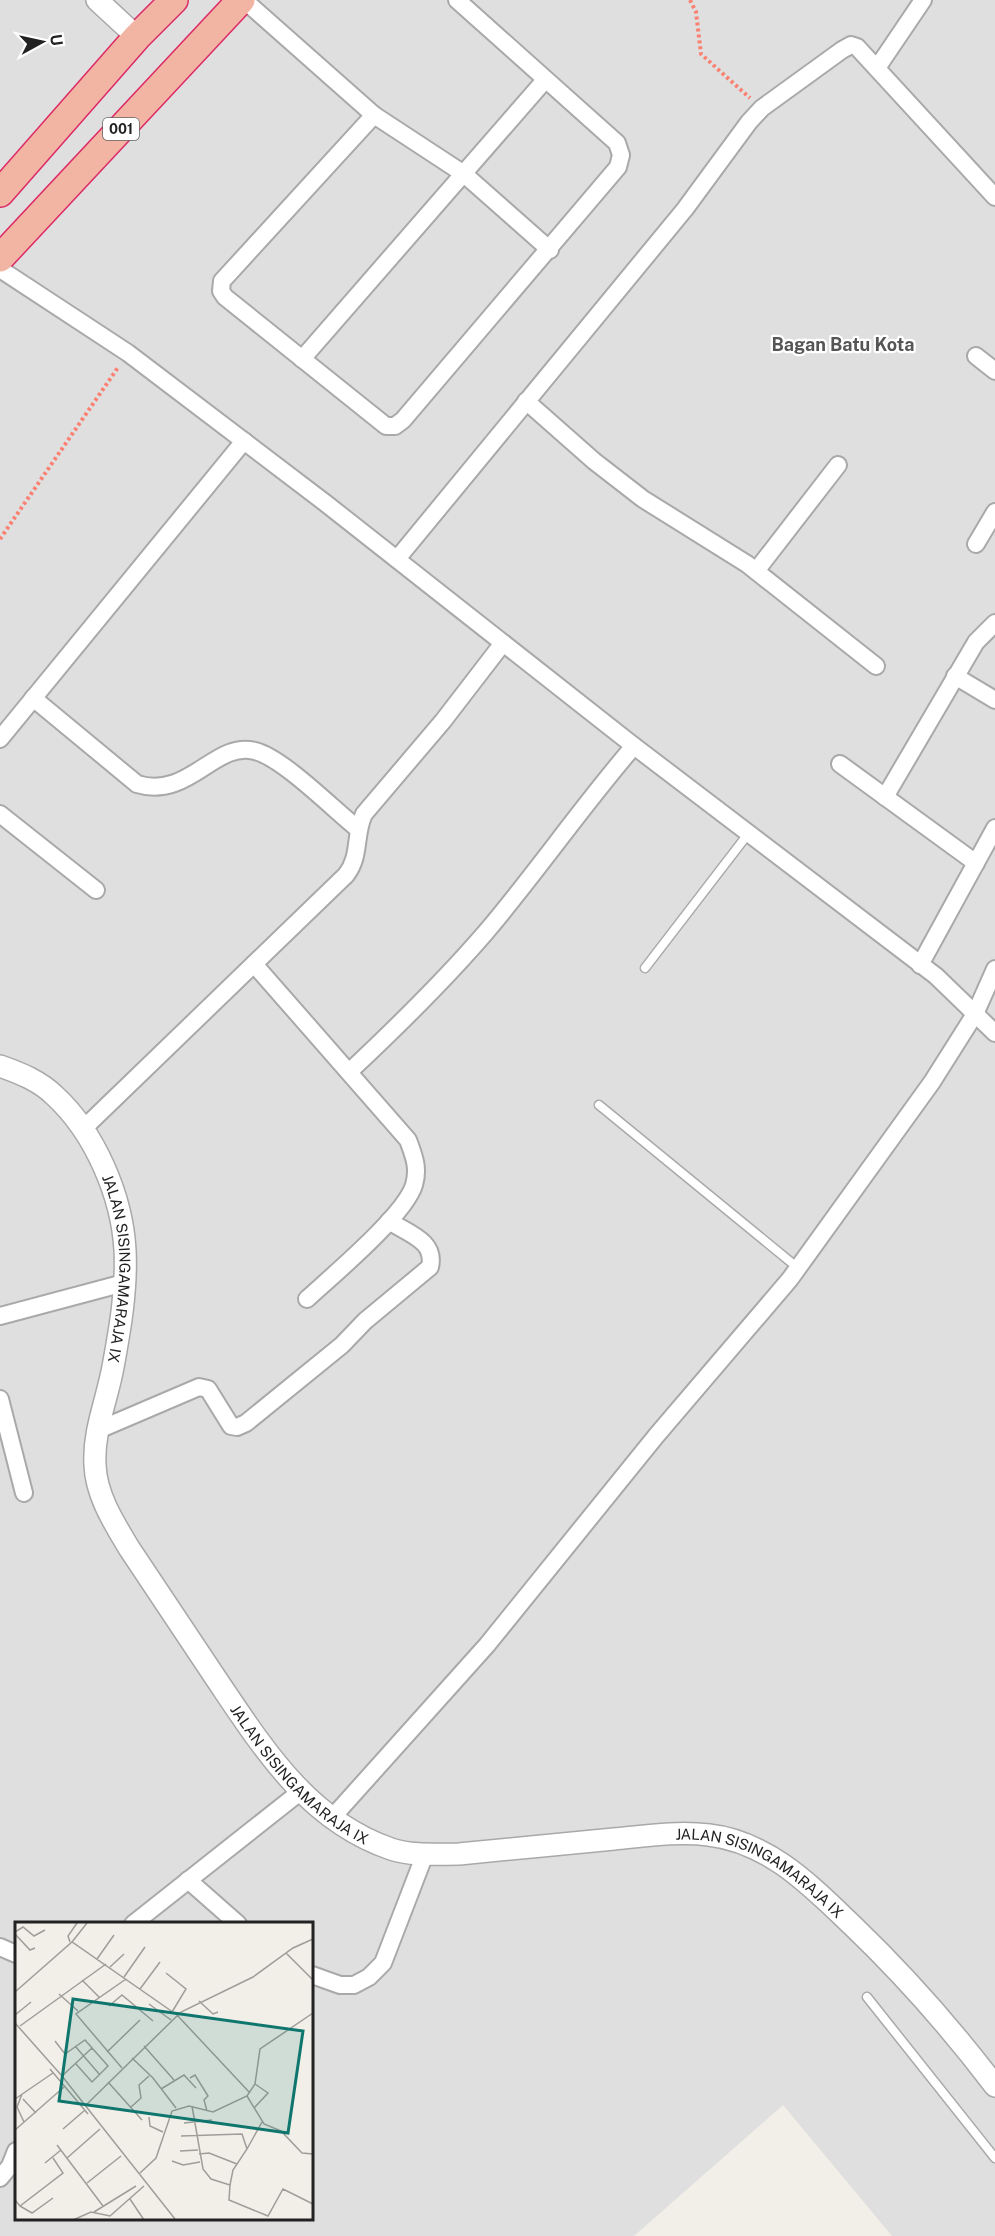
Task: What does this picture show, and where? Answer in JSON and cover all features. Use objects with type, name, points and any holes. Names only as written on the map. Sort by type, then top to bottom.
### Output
[{"type":"highway","points":[[0,194],[137,38],[174,0]]},
{"type":"highway","name":"001","points":[[0,258],[243,0]]},
{"type":"street","points":[[97,0],[137,38]]},
{"type":"street","points":[[243,0],[374,115],[464,174],[550,250]]},
{"type":"street","points":[[374,115],[222,281],[220,291],[386,426],[395,426],[403,420],[550,250],[618,167],[621,155],[616,143],[456,0]]},
{"type":"street","points":[[877,68],[923,0]]},
{"type":"street","points":[[396,559],[685,209],[719,160],[762,108],[851,45],[857,46],[995,196]]},
{"type":"street","points":[[302,359],[545,80]]},
{"type":"street","points":[[0,270],[128,353],[244,441],[634,746],[920,965],[995,1033]]},
{"type":"street","points":[[976,356],[995,371]]},
{"type":"street","points":[[526,401],[594,461],[643,499],[702,534],[756,571],[876,666]]},
{"type":"street","points":[[0,739],[244,441]]},
{"type":"street","points":[[756,571],[838,465]]},
{"type":"street","points":[[976,544],[995,512]]},
{"type":"street","points":[[885,797],[976,642],[995,623]]},
{"type":"street","points":[[83,1129],[354,864],[357,856],[357,828],[364,814],[443,721],[503,643]]},
{"type":"street","points":[[955,676],[995,700]]},
{"type":"street","points":[[33,698],[136,784],[151,789],[170,787],[224,756],[236,751],[254,750],[271,758],[357,828]]},
{"type":"street","points":[[349,1072],[429,996],[487,930],[593,793],[634,746]]},
{"type":"street","points":[[840,764],[976,863]]},
{"type":"street","points":[[0,814],[96,890]]},
{"type":"street","points":[[920,965],[995,828]]},
{"type":"street","points":[[254,964],[408,1140],[417,1164],[414,1187],[390,1221],[307,1299]]},
{"type":"street","points":[[332,1819],[487,1645],[656,1436],[737,1344],[798,1268],[932,1082],[975,1014],[995,969]]},
{"type":"street","name":"JALAN SISINGAMARAJA IX","points":[[0,1066],[24,1074],[55,1096],[83,1129],[106,1172],[120,1215],[125,1251],[123,1308],[112,1370],[96,1431],[95,1466],[99,1486],[111,1516],[129,1548],[268,1756],[300,1792],[332,1819],[362,1838],[394,1850],[425,1854],[459,1854],[666,1834],[710,1835],[740,1842],[790,1869],[816,1890],[885,1957],[949,2025],[995,2085]]},
{"type":"street","points":[[96,1431],[199,1387],[208,1389],[231,1426],[237,1427],[246,1422],[342,1345],[365,1321],[430,1267],[432,1256],[430,1247],[390,1221]]},
{"type":"street","points":[[0,1316],[124,1283]]},
{"type":"street","points":[[0,1399],[24,1494]]},
{"type":"street","points":[[136,1922],[300,1792]]},
{"type":"street","points":[[314,1976],[340,1985],[354,1985],[369,1977],[383,1963],[425,1854]]},
{"type":"street","points":[[188,1880],[236,1922]]},
{"type":"street","points":[[0,1947],[15,1954]]},
{"type":"street","points":[[0,2178],[10,2166],[15,2154]]},
{"type":"lane","points":[[645,968],[748,834]]},
{"type":"lane","points":[[599,1105],[798,1268]]},
{"type":"lane","points":[[867,1997],[995,2158]]},
{"type":"path","points":[[690,0],[696,12],[702,54],[709,64],[762,108]]},
{"type":"path","points":[[0,539],[128,353]]},
{"type":"shaded area","points":[[0,0],[995,0],[995,2236],[892,2236],[783,2105],[634,2236],[0,2236]]},
{"type":"district","name":"Bagan Batu Kota","points":[[843,344]]}]
